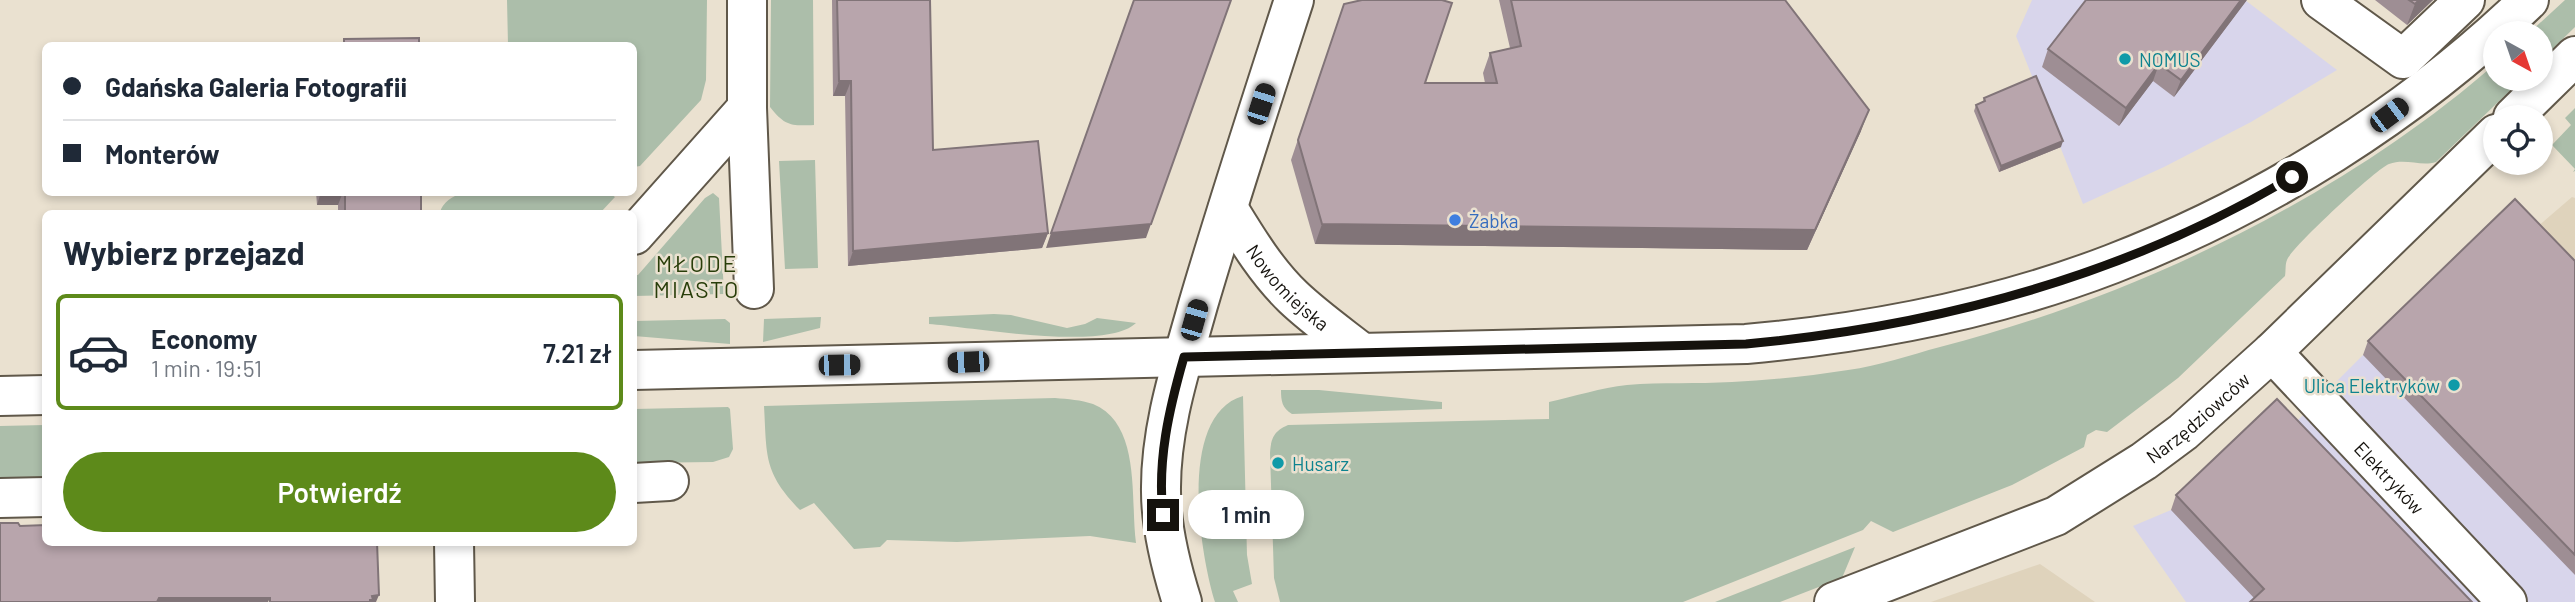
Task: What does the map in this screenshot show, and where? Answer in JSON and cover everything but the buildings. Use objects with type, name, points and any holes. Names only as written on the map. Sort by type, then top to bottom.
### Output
[{"type":"street","points":[[747,0],[747,108],[754,289]]},
{"type":"street","name":"Nowomiejska","points":[[1182,602],[1166,535],[1161,494],[1164,441],[1170,405],[1228,208],[1294,0]]},
{"type":"street","points":[[2321,0],[2403,59],[2465,0]]},
{"type":"street","points":[[637,370],[1746,344],[1901,323],[2007,298],[2112,264],[2247,203],[2337,150],[2389,115],[2472,51],[2529,0]]},
{"type":"street","points":[[2525,105],[2575,56]]},
{"type":"street","points":[[637,231],[747,108]]},
{"type":"street","name":"Narzędziowców","points":[[1834,602],[2056,516],[2101,490],[2183,432],[2272,352],[2483,147]]},
{"type":"street","name":"Nowomiejska","points":[[1228,208],[1254,249],[1281,284],[1294,298],[1361,352]]},
{"type":"street","name":"Elektryków","points":[[2272,352],[2507,602]]},
{"type":"street","points":[[0,396],[42,395]]},
{"type":"street","points":[[0,498],[42,497]]},
{"type":"street","points":[[454,546],[455,602]]},
{"type":"shaded area","points":[[2032,0],[2245,0],[2337,70],[2251,122],[2164,167],[2083,204],[2016,36]]},
{"type":"shaded area","points":[[2572,197],[2575,198],[2575,281],[2529,234]]},
{"type":"shaded area","name":"Ulica Elektryków","points":[[2575,281],[2575,602],[2186,602],[2133,526],[2171,510],[2288,430],[2363,355]]},
{"type":"shaded area","points":[[2040,564],[2095,602],[1931,602]]},
{"type":"green space","points":[[507,0],[707,0],[706,80],[701,100],[640,166],[637,166],[637,42],[508,42]]},
{"type":"green space","points":[[771,0],[813,0],[814,125],[789,124],[770,107]]},
{"type":"green space","points":[[2565,0],[2575,0],[2575,27],[2553,48],[2553,21],[2542,21]]},
{"type":"green space","points":[[2483,74],[2483,91],[2510,91],[2495,105],[2483,105],[2483,117],[2436,162],[2389,164],[2352,193],[2292,253],[2286,263],[2285,276],[2178,378],[2107,432],[2096,430],[2087,435],[2084,447],[2012,485],[1893,532],[1871,521],[1863,530],[1683,602],[1280,602],[1274,578],[1270,453],[1274,436],[1288,425],[1549,419],[1549,402],[1608,388],[1805,376],[1883,363],[2014,326],[2161,271],[2234,237],[2304,199],[2372,157],[2436,112]]},
{"type":"green space","points":[[2575,108],[2575,169],[2553,146],[2571,125],[2565,118]]},
{"type":"green space","points":[[815,160],[818,268],[785,269],[779,161]]},
{"type":"green space","points":[[713,193],[719,198],[724,294],[637,296],[637,275],[705,198]]},
{"type":"green space","points":[[455,196],[615,197],[603,210],[441,210],[448,200]]},
{"type":"green space","points":[[1011,315],[1067,328],[1097,318],[1136,323],[1120,331],[1097,336],[1069,337],[929,324],[929,317]]},
{"type":"green space","points":[[821,317],[820,328],[763,342],[764,319]]},
{"type":"green space","points":[[725,319],[730,323],[730,344],[637,336],[637,321]]},
{"type":"green space","points":[[1281,390],[1319,390],[1442,402],[1442,409],[1292,414],[1283,404]]},
{"type":"green space","points":[[1243,396],[1247,555],[1252,584],[1233,591],[1238,602],[1215,602],[1200,521],[1201,457],[1209,429],[1222,408]]},
{"type":"green space","points":[[1055,398],[1093,404],[1109,414],[1120,428],[1131,465],[1136,543],[1090,536],[957,542],[887,540],[880,547],[854,549],[814,503],[800,510],[779,485],[769,462],[764,406]]},
{"type":"green space","points":[[728,407],[733,449],[729,457],[713,462],[637,463],[637,409]]},
{"type":"green space","points":[[42,425],[42,478],[0,479],[0,426]]},
{"type":"green space","points":[[1855,547],[1842,578],[1780,602],[1715,602]]},
{"type":"place","name":"NOMUS","points":[[2125,59]]},
{"type":"place","name":"Żabka","points":[[1455,220]]},
{"type":"place","name":"Ulica Elektryków","points":[[2454,385]]},
{"type":"place","name":"Husarz","points":[[1278,463]]},
{"type":"district","name":"MŁODE MIASTO","points":[[697,276]]},
{"type":"route","points":[[1163,515],[1162,453],[1170,405],[1184,357],[1746,344],[1901,323],[2007,298],[2112,264],[2247,203],[2292,177]]}]
